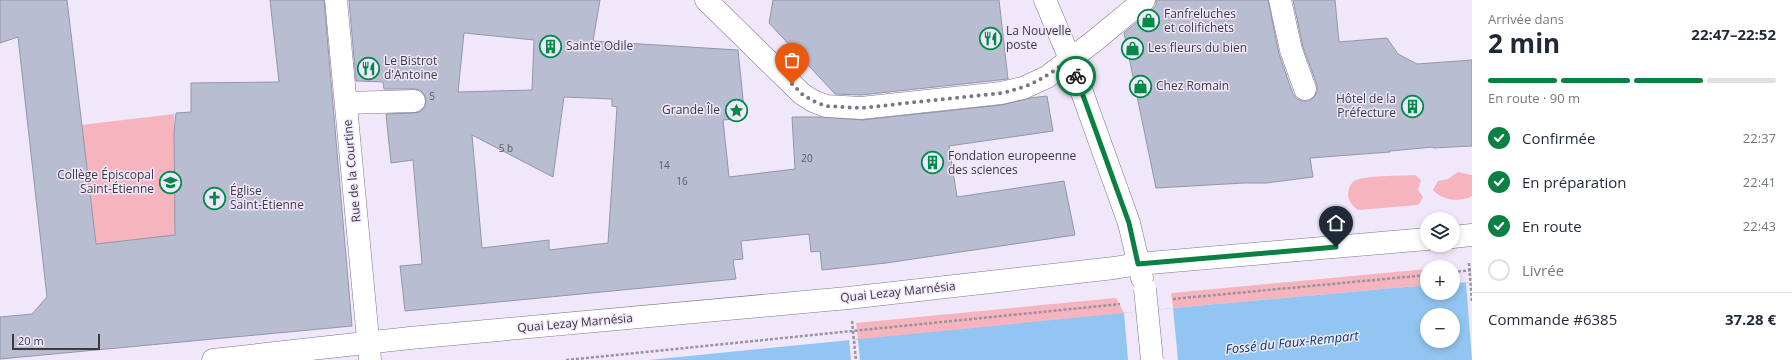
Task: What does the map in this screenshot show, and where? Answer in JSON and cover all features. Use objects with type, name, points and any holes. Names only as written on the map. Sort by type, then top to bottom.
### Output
[{"type":"street","name":"Rue de la Courtine","points":[[336,0],[347,103],[351,164],[369,351]]},
{"type":"street","points":[[706,0],[802,94],[813,101],[826,106],[861,108],[1002,93],[1023,88],[1041,80],[1070,59],[1144,0]]},
{"type":"street","points":[[1045,0],[1070,59],[1129,223],[1145,289],[1152,360]]},
{"type":"street","points":[[1280,0],[1291,50],[1305,89]]},
{"type":"street","points":[[347,103],[414,102]]},
{"type":"street","points":[[1460,236],[1472,235]]},
{"type":"street","name":"Quai Lezay Marnésia","points":[[213,360],[369,351],[840,299],[1138,264],[1420,240]]},
{"type":"path","points":[[1469,263],[1472,302]]},
{"type":"path","points":[[1460,271],[1472,270]]},
{"type":"path","points":[[1174,299],[1420,276]]},
{"type":"path","points":[[566,360],[1116,304]]},
{"type":"path","points":[[852,321],[856,360]]},
{"type":"shaded area","points":[[174,114],[176,237],[147,238],[96,244],[81,125]]},
{"type":"shaded area","points":[[1458,172],[1472,175],[1472,196],[1456,200],[1441,196],[1433,190],[1438,181],[1448,179]]},
{"type":"shaded area","points":[[1415,175],[1421,180],[1418,190],[1423,197],[1417,205],[1358,210],[1349,200],[1348,193],[1350,185],[1359,179]]},
{"type":"shaded area","points":[[1420,270],[1420,286],[1173,308],[1171,293]]},
{"type":"shaded area","points":[[1116,298],[1124,313],[858,340],[856,323]]},
{"type":"water","name":"Fossé du Faux-Rempart","points":[[1472,282],[1472,360],[649,360],[1173,308],[1420,286],[1420,300],[1460,300],[1460,283]]},
{"type":"pier","points":[[1472,282],[1472,360],[1466,283]]},
{"type":"pier","points":[[1173,308],[1178,360],[1128,360],[1124,313]]},
{"type":"pier","points":[[849,340],[858,340],[860,360],[851,360]]},
{"type":"building","name":"Collège Épiscopal Saint-Étienne","points":[[0,0],[67,0],[96,244],[175,235],[174,132],[176,113],[191,112],[191,83],[279,82],[270,0],[324,0],[352,326],[0,359],[0,317],[32,314],[47,297],[18,37],[0,43]]},
{"type":"building","points":[[349,0],[600,0],[593,41],[738,50],[745,118],[723,120],[729,177],[795,169],[792,117],[821,117],[862,120],[1002,105],[1030,98],[1047,96],[1053,131],[949,146],[957,197],[1064,181],[1075,235],[886,263],[822,270],[820,251],[811,252],[809,234],[741,241],[743,259],[733,260],[736,279],[405,311],[400,266],[422,264],[413,160],[391,163],[386,114],[420,112],[425,107],[426,100],[424,94],[420,90],[384,89],[383,82],[356,81]],"holes":[[[464,33],[534,40],[532,90],[458,92]],[[564,97],[612,99],[612,106],[617,107],[608,243],[549,250],[549,240],[482,248],[472,135],[553,177]]]},
{"type":"building","points":[[773,0],[999,0],[1008,79],[861,95],[835,94],[769,23]]},
{"type":"building","points":[[1156,0],[1268,0],[1279,54],[1293,94],[1297,99],[1302,101],[1309,101],[1314,97],[1317,92],[1317,85],[1303,47],[1293,0],[1335,0],[1339,42],[1387,38],[1398,54],[1417,64],[1472,60],[1472,146],[1433,147],[1310,158],[1313,177],[1266,183],[1156,188],[1124,33],[1152,10],[1156,5]]},
{"type":"way so far","points":[[792,84],[802,94],[813,101],[826,106],[861,108],[1002,93],[1023,88],[1046,77],[1070,59],[1076,76]]},
{"type":"place","name":"Fanfreluches et colifichets","points":[[1149,21]]},
{"type":"place","name":"La Nouvelle poste","points":[[990,38]]},
{"type":"place","name":"Sainte Odile","points":[[551,46]]},
{"type":"place","name":"Les fleurs du bien","points":[[1132,48]]},
{"type":"place","name":"Le Bistrot d'Antoine","points":[[369,68]]},
{"type":"place","name":"Chez Romain","points":[[1140,86]]},
{"type":"place","name":"Hôtel de la Préfecture","points":[[1412,106]]},
{"type":"place","name":"Grande Île","points":[[736,110]]},
{"type":"place","name":"Fondation europeenne des sciences","points":[[933,163]]},
{"type":"place","name":"Collège Épiscopal Saint-Étienne","points":[[170,182]]},
{"type":"place","name":"Église Saint-Étienne","points":[[215,198]]},
{"type":"route","points":[[1076,76],[1129,223],[1138,264],[1336,247]]}]
